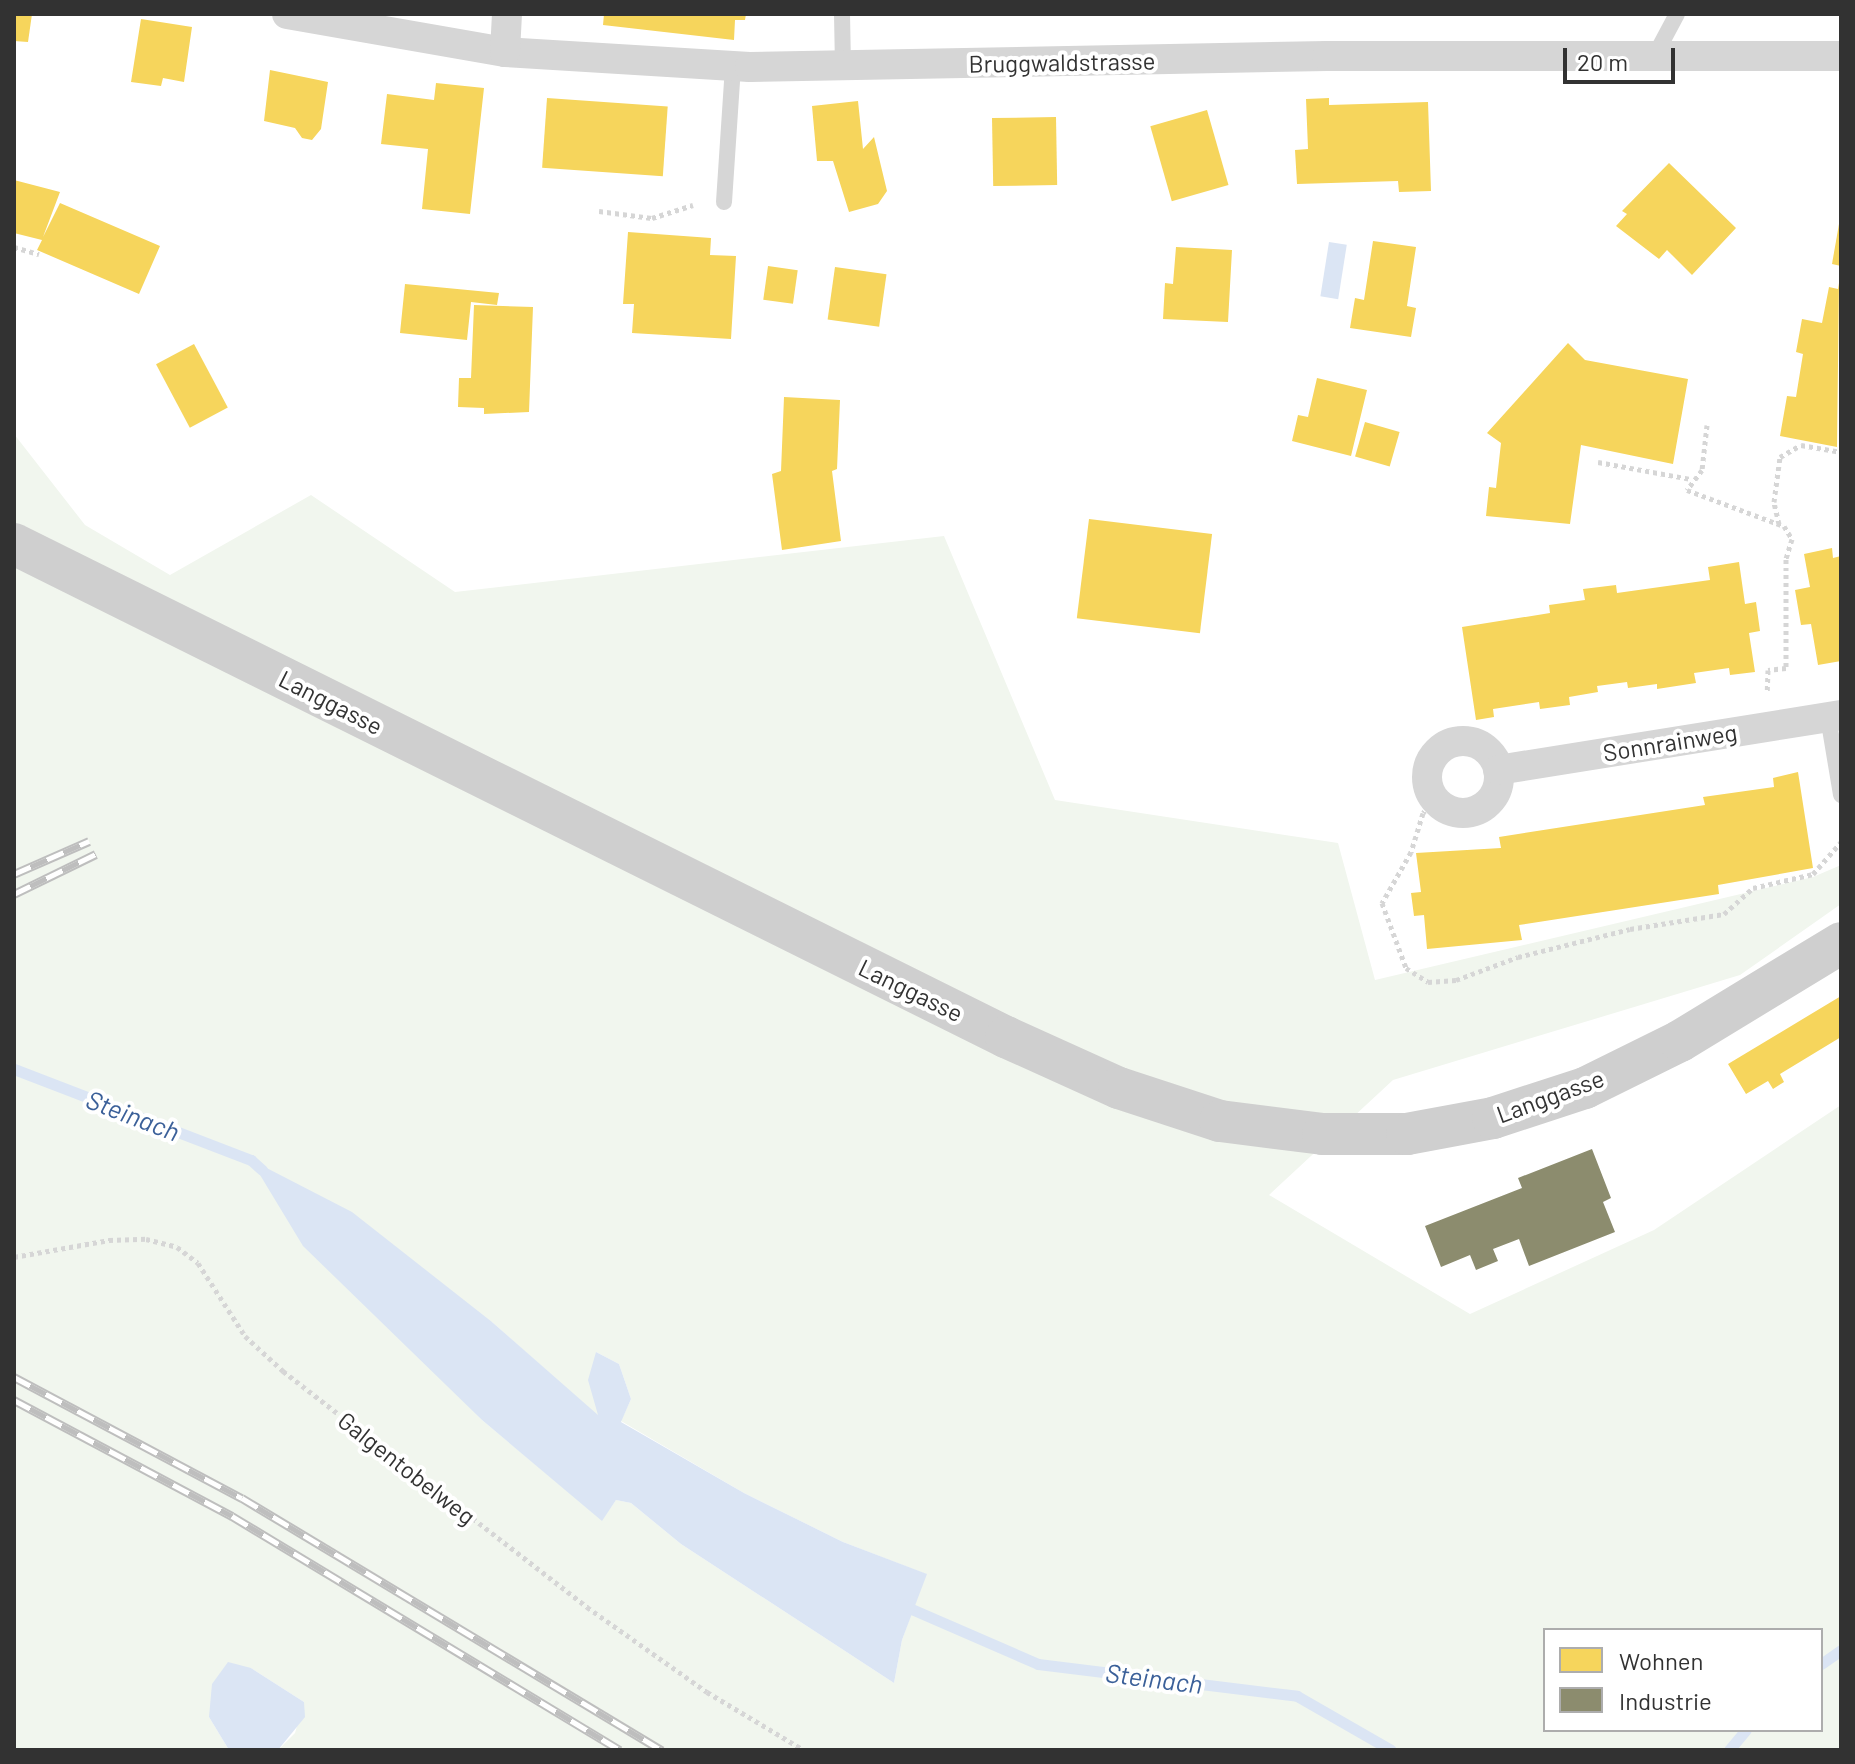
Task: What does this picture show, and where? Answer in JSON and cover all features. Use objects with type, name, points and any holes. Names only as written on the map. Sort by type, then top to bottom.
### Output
[{"type":"main road","name":"Langgasse","points":[[14,544],[1006,1037],[1119,1088],[1220,1121],[1323,1134],[1407,1134],[1493,1118],[1585,1088],[1680,1041],[1841,943]]},
{"type":"street","name":"Bruggwaldstrasse","points":[[287,14],[505,52],[733,66],[1327,56],[1652,60],[1841,56]]},
{"type":"street","points":[[505,52],[507,14]]},
{"type":"street","name":"Sonnrainweg","points":[[1498,770],[1834,716]]},
{"type":"street","points":[[1478,744],[1498,770],[1494,794],[1477,810],[1454,811],[1435,799],[1427,776],[1444,746],[1478,744]]},
{"type":"lane","points":[[842,14],[843,66]]},
{"type":"lane","points":[[1652,60],[1677,14]]},
{"type":"lane","points":[[724,202],[733,66]]},
{"type":"lane","points":[[1834,716],[1841,795]]},
{"type":"path","points":[[599,211],[652,218],[693,205]]},
{"type":"path","points":[[14,247],[39,254]]},
{"type":"path","points":[[1707,425],[1702,470],[1691,479],[1687,490],[1779,524]]},
{"type":"path","points":[[1768,670],[1786,668],[1786,559],[1792,539],[1779,524],[1774,502],[1780,457],[1801,445],[1841,452]]},
{"type":"path","points":[[1598,462],[1691,479]]},
{"type":"path","points":[[1435,799],[1423,813],[1411,852],[1382,903],[1406,968],[1428,982],[1456,980],[1630,929],[1724,914],[1753,888],[1813,874],[1841,842]]},
{"type":"path","name":"Galgentobelweg","points":[[14,1257],[109,1240],[146,1239],[177,1247],[198,1263],[245,1336],[283,1371],[587,1607],[707,1692],[804,1750]]},
{"type":"shaded area","points":[[14,434],[85,525],[170,575],[311,495],[455,592],[944,536],[1055,800],[1338,843],[1375,980],[1813,877],[1841,865],[1841,904],[1740,975],[1393,1080],[1269,1195],[1470,1314],[1654,1230],[1841,1105],[1841,1750],[278,1750],[295,1733],[304,1702],[251,1668],[209,1717],[229,1750],[14,1750]],"holes":[[[492,1322],[599,1417],[596,1352],[619,1364],[631,1399],[621,1421],[744,1493],[843,1542],[926,1574],[902,1640],[894,1683],[681,1544],[631,1503],[616,1500],[602,1520],[482,1420],[399,1335]]]},
{"type":"water","points":[[1329,242],[1347,245],[1338,299],[1320,296]]},
{"type":"water","points":[[251,1160],[352,1212],[492,1322],[598,1415],[588,1380],[596,1352],[619,1364],[631,1399],[621,1422],[744,1493],[843,1542],[927,1574],[902,1640],[894,1683],[681,1544],[631,1503],[616,1500],[602,1521],[482,1420],[303,1246]]},
{"type":"water","points":[[228,1662],[251,1668],[304,1702],[305,1717],[278,1750],[229,1750],[209,1717],[212,1684]]},
{"type":"building: Wohnen","points":[[14,14],[32,14],[28,42],[14,41]]},
{"type":"building: Wohnen","points":[[604,14],[746,14],[745,20],[735,20],[734,40],[603,25]]},
{"type":"building: Wohnen","points":[[141,19],[192,27],[184,82],[163,78],[161,86],[131,82]]},
{"type":"building: Wohnen","points":[[270,70],[328,82],[321,129],[312,140],[302,138],[295,128],[264,121]]},
{"type":"building: Wohnen","points":[[436,83],[484,88],[470,214],[422,209],[428,149],[381,144],[387,94],[434,100]]},
{"type":"building: Wohnen","points":[[547,98],[668,106],[663,176],[542,168]]},
{"type":"building: Wohnen","points":[[1329,98],[1329,105],[1428,102],[1431,191],[1399,192],[1398,181],[1297,184],[1295,150],[1308,149],[1306,99]]},
{"type":"building: Wohnen","points":[[858,101],[863,149],[874,137],[887,191],[878,204],[849,212],[833,161],[817,161],[812,106]]},
{"type":"building: Wohnen","points":[[1207,110],[1228,185],[1172,201],[1150,126]]},
{"type":"building: Wohnen","points":[[1056,117],[1057,185],[993,186],[992,118]]},
{"type":"building: Wohnen","points":[[1669,163],[1736,228],[1692,275],[1667,250],[1659,259],[1616,226],[1627,214],[1622,211]]},
{"type":"building: Wohnen","points":[[14,180],[60,192],[43,237],[60,203],[160,246],[139,294],[37,250],[42,240],[14,233]]},
{"type":"building: Wohnen","points":[[1841,224],[1841,266],[1832,264]]},
{"type":"building: Wohnen","points":[[628,232],[711,238],[710,255],[736,256],[731,339],[632,333],[634,304],[623,304]]},
{"type":"building: Wohnen","points":[[1373,241],[1416,247],[1407,306],[1416,308],[1411,337],[1350,328],[1355,298],[1364,300]]},
{"type":"building: Wohnen","points":[[1176,247],[1232,250],[1228,322],[1163,319],[1165,283],[1173,284]]},
{"type":"building: Wohnen","points":[[768,266],[798,270],[793,304],[763,300]]},
{"type":"building: Wohnen","points":[[835,267],[886,274],[879,327],[828,319]]},
{"type":"building: Wohnen","points":[[1839,283],[1837,447],[1780,436],[1787,396],[1796,397],[1803,354],[1796,352],[1802,319],[1822,323],[1829,287],[1838,289]]},
{"type":"building: Wohnen","points":[[405,284],[499,293],[497,305],[471,302],[467,340],[400,333]]},
{"type":"building: Wohnen","points":[[474,305],[533,307],[529,412],[484,414],[484,408],[458,407],[459,378],[471,378]]},
{"type":"building: Wohnen","points":[[1568,343],[1585,360],[1688,379],[1673,464],[1581,445],[1570,524],[1486,516],[1489,487],[1496,488],[1501,443],[1487,433]]},
{"type":"building: Wohnen","points":[[194,344],[228,408],[190,428],[156,364]]},
{"type":"building: Wohnen","points":[[1317,378],[1367,390],[1351,456],[1292,441],[1298,415],[1308,417]]},
{"type":"building: Wohnen","points":[[784,397],[840,400],[837,469],[832,471],[841,541],[782,550],[772,474],[781,471]]},
{"type":"building: Wohnen","points":[[1365,422],[1400,432],[1390,467],[1355,457]]},
{"type":"building: Wohnen","points":[[1089,519],[1212,534],[1200,633],[1077,618]]},
{"type":"building: Wohnen","points":[[1832,548],[1833,558],[1841,556],[1841,661],[1818,665],[1811,624],[1801,625],[1795,590],[1810,587],[1804,554]]},
{"type":"building: Wohnen","points":[[1739,562],[1745,604],[1756,602],[1760,631],[1749,633],[1755,672],[1730,675],[1729,668],[1694,673],[1696,683],[1657,689],[1657,684],[1628,688],[1627,682],[1597,686],[1598,692],[1569,697],[1570,705],[1540,709],[1539,702],[1493,709],[1494,717],[1476,720],[1462,627],[1550,613],[1549,605],[1585,600],[1583,589],[1616,585],[1617,593],[1710,580],[1708,567]]},
{"type":"building: Wohnen","points":[[1798,772],[1813,868],[1718,885],[1719,894],[1519,925],[1522,940],[1427,949],[1424,915],[1414,916],[1411,893],[1421,892],[1416,853],[1501,848],[1499,837],[1705,805],[1703,797],[1774,787],[1773,778]]},
{"type":"building: Wohnen","points":[[1841,996],[1841,1037],[1780,1074],[1784,1082],[1773,1089],[1768,1081],[1746,1094],[1728,1064]]},
{"type":"building: Industrie","points":[[1592,1149],[1611,1198],[1603,1202],[1615,1232],[1529,1266],[1519,1239],[1493,1249],[1498,1261],[1476,1270],[1470,1255],[1441,1267],[1425,1226],[1522,1188],[1518,1178]]},
{"type":"waterway","name":"Steinach","points":[[14,1069],[251,1160],[262,1170]]},
{"type":"waterway","name":"Steinach","points":[[900,1604],[1038,1664],[1297,1696],[1391,1750]]},
{"type":"waterway","name":"Steinach","points":[[1823,1663],[1841,1650]]},
{"type":"waterway","name":"Steinach","points":[[1729,1750],[1744,1732]]},
{"type":"railway","points":[[14,874],[89,841]]},
{"type":"railway","points":[[14,894],[96,854]]},
{"type":"railway","points":[[14,1377],[242,1498],[662,1750]]},
{"type":"railway","points":[[14,1400],[232,1516],[620,1750]]}]
